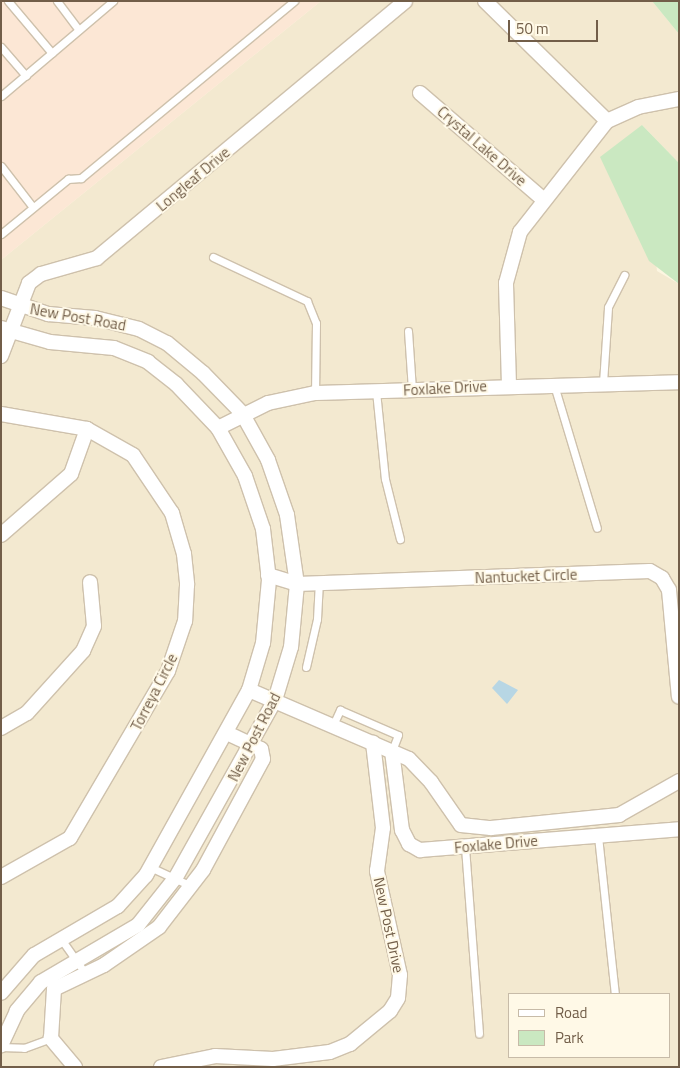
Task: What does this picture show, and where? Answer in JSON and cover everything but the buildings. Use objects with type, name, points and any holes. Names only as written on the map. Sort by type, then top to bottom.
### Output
[{"type":"street","name":"Longleaf Drive","points":[[1,356],[5,330],[29,283],[41,274],[84,265],[108,250],[405,1]]},
{"type":"street","points":[[485,1],[607,121]]},
{"type":"street","name":"Crystal Lake Drive","points":[[420,93],[543,199]]},
{"type":"street","points":[[508,385],[507,269],[520,232],[543,199],[607,121],[638,107],[679,99]]},
{"type":"street","name":"New Post Road","points":[[1,298],[48,314],[123,324],[153,336],[192,362],[242,413],[282,496],[297,584],[291,647],[275,700],[253,744],[176,877],[138,925],[54,972],[28,996],[1,1046]]},
{"type":"street","name":"New Post Road","points":[[1,993],[34,955],[118,906],[150,867],[227,733],[249,690],[265,636],[268,575],[253,495],[218,428],[176,384],[132,354],[5,330]]},
{"type":"street","name":"Foxlake Drive","points":[[218,428],[242,413],[315,393],[603,382],[679,382]]},
{"type":"street","name":"Torreya Circle","points":[[1,414],[87,429],[133,455],[164,498],[184,554],[185,621],[168,671],[70,838],[1,877]]},
{"type":"street","points":[[1,535],[71,474],[87,429]]},
{"type":"street","name":"Nantucket Circle","points":[[268,575],[297,584],[319,584],[650,571],[662,578],[669,590],[679,697]]},
{"type":"street","points":[[1,728],[27,713],[83,651],[94,626],[90,582]]},
{"type":"street","points":[[249,690],[392,751],[421,770],[460,825],[476,828],[619,815],[679,781]]},
{"type":"street","points":[[75,1067],[51,1038],[54,989],[85,973],[159,927],[171,916],[189,885],[203,870],[263,759],[263,752],[253,744],[227,733]]},
{"type":"street","name":"New Post Drive","points":[[161,1067],[215,1056],[273,1059],[330,1052],[350,1044],[390,1011],[398,998],[400,974],[377,871],[383,828],[373,743]]},
{"type":"street","name":"Foxlake Drive","points":[[392,751],[402,830],[409,844],[420,850],[679,830]]},
{"type":"lane","points":[[8,1],[52,54]]},
{"type":"lane","points":[[57,1],[80,30]]},
{"type":"lane","points":[[1,234],[32,206],[68,179],[81,178],[294,1]]},
{"type":"lane","points":[[1,96],[80,30],[109,3]]},
{"type":"lane","points":[[1,46],[26,76]]},
{"type":"lane","points":[[1,166],[32,206]]},
{"type":"lane","points":[[212,257],[307,302],[316,323],[315,393]]},
{"type":"lane","points":[[603,382],[608,307],[624,275]]},
{"type":"lane","points":[[408,330],[412,390]]},
{"type":"lane","points":[[554,384],[597,528]]},
{"type":"lane","points":[[376,391],[385,479],[400,539]]},
{"type":"lane","points":[[306,667],[317,619],[319,584]]},
{"type":"lane","points":[[333,725],[340,710],[398,735],[392,751]]},
{"type":"lane","points":[[373,743],[379,727]]},
{"type":"lane","points":[[598,836],[615,993]]},
{"type":"lane","points":[[465,847],[479,1033]]},
{"type":"lane","points":[[150,867],[176,877],[189,885]]},
{"type":"lane","points":[[61,939],[78,960],[85,973]]},
{"type":"lane","points":[[1,1046],[24,1048],[51,1038]]},
{"type":"shaded area","points":[[1,1],[321,1],[1,260]]},
{"type":"shaded area","points":[[321,1],[652,1],[679,34],[679,163],[642,125],[657,271],[679,284],[679,1067],[1,1067],[1,260]]},
{"type":"green space","points":[[652,1],[679,1],[679,34]]},
{"type":"green space","points":[[642,125],[679,163],[679,284],[649,261],[600,157]]},
{"type":"water","points":[[499,680],[518,690],[507,704],[492,688]]}]
